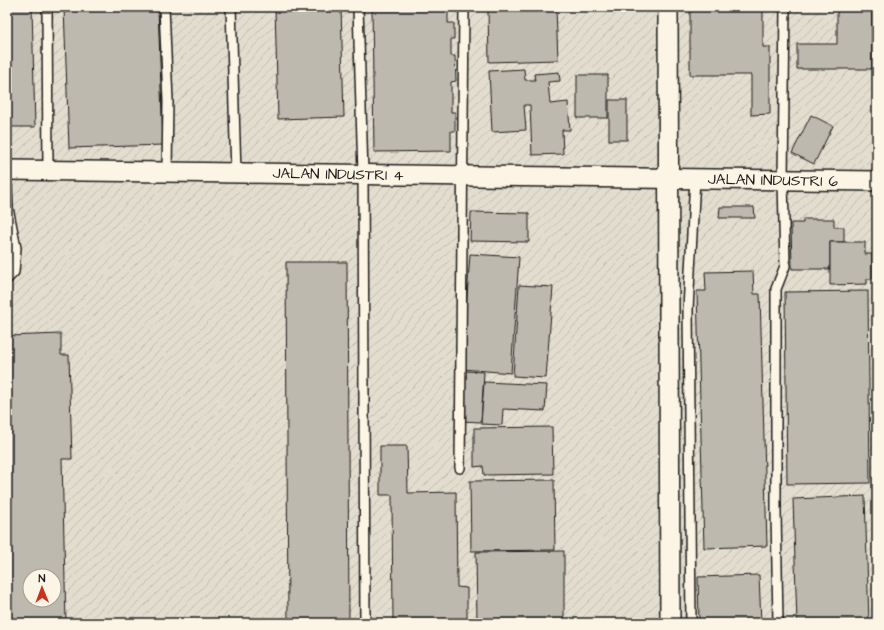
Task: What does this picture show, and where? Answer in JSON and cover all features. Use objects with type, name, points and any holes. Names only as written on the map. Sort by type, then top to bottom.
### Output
[{"type":"street","points":[[668,7],[670,178],[670,623]]},
{"type":"street","name":"JALAN INDUSTRI 4","points":[[7,170],[670,178]]},
{"type":"street","name":"JALAN INDUSTRI 6","points":[[670,178],[877,181]]},
{"type":"lane","points":[[47,7],[48,170]]},
{"type":"lane","points":[[164,7],[168,101],[167,172]]},
{"type":"lane","points":[[232,7],[236,173]]},
{"type":"lane","points":[[358,7],[363,174],[365,623]]},
{"type":"lane","points":[[460,468],[464,7]]},
{"type":"lane","points":[[778,623],[776,512],[776,290],[785,266],[783,180],[785,7]]},
{"type":"lane","points":[[691,623],[688,309],[695,178]]},
{"type":"lane","points":[[7,186],[8,208],[16,248],[14,272],[7,279]]},
{"type":"shaded area","points":[[7,7],[877,7],[877,623],[7,623]]},
{"type":"building","points":[[7,7],[32,7],[35,127],[7,127]]},
{"type":"building","points":[[64,7],[158,7],[163,145],[69,148]]},
{"type":"building","points":[[275,7],[341,7],[344,117],[278,119]]},
{"type":"building","points":[[690,7],[763,7],[763,47],[770,47],[770,114],[751,115],[751,75],[690,75]]},
{"type":"building","points":[[837,7],[872,7],[872,69],[797,69],[797,44],[837,44]]},
{"type":"building","points":[[448,8],[448,23],[454,23],[454,39],[451,39],[451,56],[455,56],[456,81],[451,82],[451,112],[455,112],[455,131],[451,131],[451,151],[374,152],[372,9]]},
{"type":"building","points":[[556,8],[558,60],[489,62],[488,9]]},
{"type":"building","points":[[524,69],[525,80],[535,80],[534,74],[559,72],[560,81],[548,82],[550,104],[568,102],[570,130],[562,130],[563,154],[532,155],[530,105],[524,105],[526,130],[492,132],[489,71]]},
{"type":"building","points":[[577,75],[608,75],[608,118],[577,118]]},
{"type":"building","points":[[609,100],[627,100],[627,140],[609,140]]},
{"type":"building","points":[[811,115],[833,126],[814,164],[792,153]]},
{"type":"building","points":[[720,207],[754,207],[755,218],[719,218]]},
{"type":"building","points":[[471,212],[529,213],[529,242],[470,241]]},
{"type":"building","points":[[803,219],[834,219],[834,227],[844,227],[844,242],[830,242],[830,269],[792,269],[791,223],[803,223]]},
{"type":"building","points":[[830,242],[865,242],[865,254],[872,254],[872,279],[867,279],[867,284],[830,285]]},
{"type":"building","points":[[470,254],[519,257],[511,373],[462,369]]},
{"type":"building","points":[[286,262],[347,262],[349,623],[288,623]]},
{"type":"building","points":[[753,271],[754,294],[760,294],[767,546],[704,548],[697,291],[706,291],[705,272]]},
{"type":"building","points":[[519,285],[553,287],[546,378],[513,376]]},
{"type":"building","points":[[868,291],[870,483],[787,484],[785,292]]},
{"type":"building","points":[[61,334],[61,355],[69,355],[72,459],[62,459],[66,623],[7,623],[7,336]]},
{"type":"building","points":[[465,371],[484,372],[481,422],[462,421]]},
{"type":"building","points":[[484,382],[547,385],[545,411],[503,409],[502,425],[481,424]]},
{"type":"building","points":[[552,427],[553,474],[484,475],[483,466],[474,467],[474,428]]},
{"type":"building","points":[[380,446],[407,446],[408,493],[456,492],[457,587],[467,588],[467,623],[393,623],[392,495],[380,495]]},
{"type":"building","points":[[554,480],[555,550],[471,551],[470,481]]},
{"type":"building","points":[[865,496],[869,623],[797,623],[793,499]]},
{"type":"building","points":[[564,551],[564,623],[477,623],[476,552]]},
{"type":"building","points":[[759,575],[761,623],[699,623],[698,577]]}]
